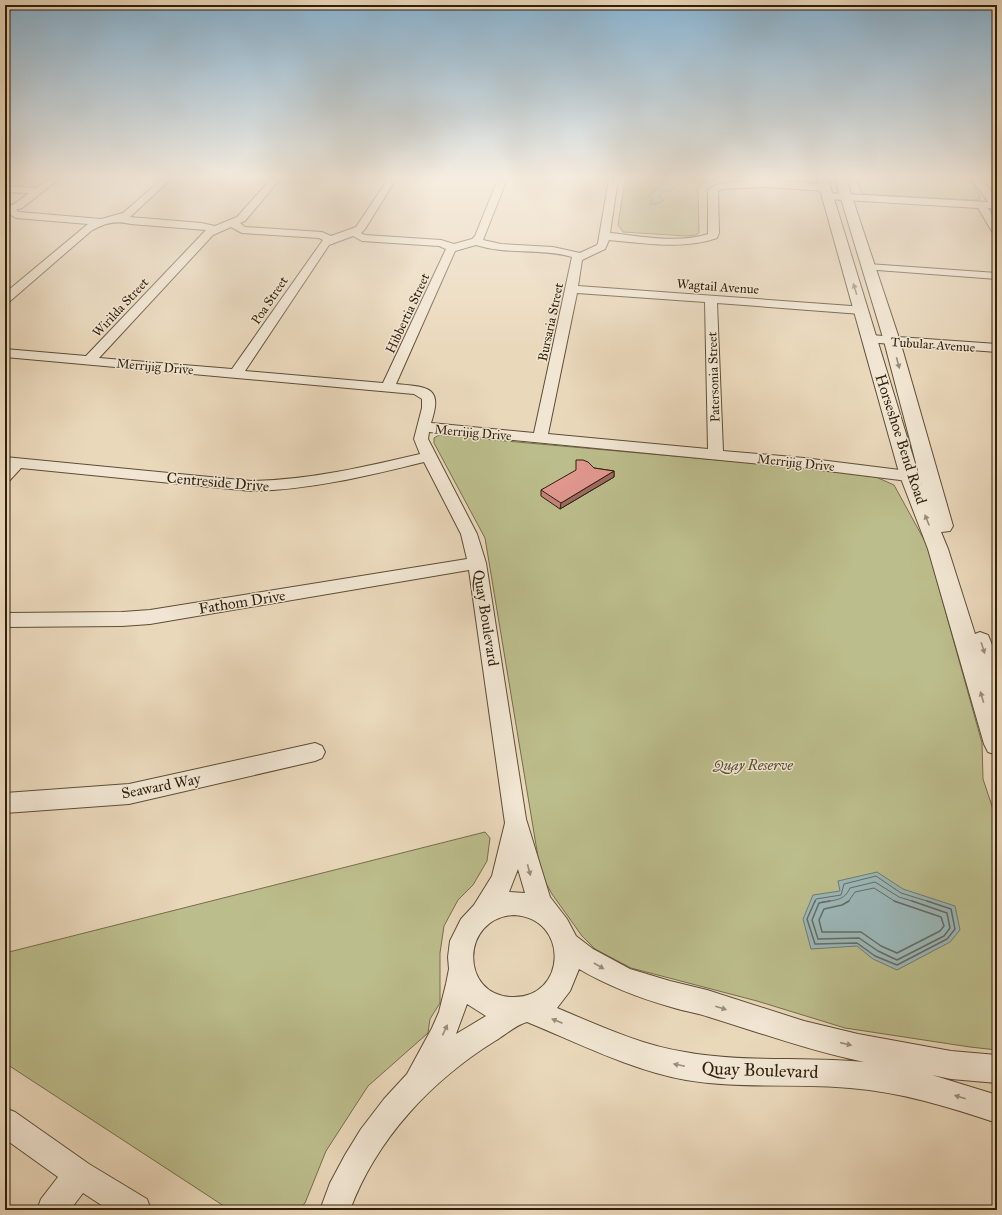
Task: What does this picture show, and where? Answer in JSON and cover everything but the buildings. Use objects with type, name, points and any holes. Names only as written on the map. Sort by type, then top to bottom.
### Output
[{"type":"street","points":[[5,299],[79,236]]},
{"type":"street","name":"Wirilda Street","points":[[90,360],[206,236]]},
{"type":"street","points":[[323,236],[330,240],[343,236]]},
{"type":"street","points":[[359,236],[362,238],[441,243],[454,248],[476,241],[481,236]]},
{"type":"street","points":[[476,241],[489,247],[566,251],[579,256],[600,247],[605,236],[687,241],[707,240],[713,236]]},
{"type":"street","name":"Horseshoe Bend Road","points":[[842,236],[861,310],[909,476],[938,549],[996,738]]},
{"type":"street","name":"Horseshoe Bend Road","points":[[858,236],[892,340],[944,529],[997,691]]},
{"type":"street","name":"Poa Street","points":[[236,374],[325,243],[330,240]]},
{"type":"street","name":"Hibbertia Street","points":[[388,387],[451,249],[454,248]]},
{"type":"street","name":"Bursaria Street","points":[[540,438],[572,289],[577,258],[579,256]]},
{"type":"street","points":[[868,267],[997,276]]},
{"type":"street","name":"Wagtail Avenue","points":[[572,289],[861,310]]},
{"type":"street","name":"Patersonia Street","points":[[711,299],[716,454]]},
{"type":"street","name":"Tubular Avenue","points":[[870,339],[997,348]]},
{"type":"street","name":"Merrijig Drive","points":[[5,353],[417,390],[429,397],[429,408],[423,427],[716,454],[930,478]]},
{"type":"street","name":"Quay Boulevard","points":[[423,427],[421,439],[428,457],[469,534],[477,563],[515,819],[541,905],[560,929],[566,944],[568,961],[564,977],[557,991],[544,1002],[523,1011]]},
{"type":"street","name":"Centreside Drive","points":[[11,462],[274,487],[303,484],[428,457]]},
{"type":"street","points":[[5,477],[11,462]]},
{"type":"street","name":"Fathom Drive","points":[[5,620],[122,619],[150,617],[477,563]]},
{"type":"street","name":"Seaward Way","points":[[5,803],[128,794],[315,752]]},
{"type":"street","name":"Quay Boulevard","points":[[482,914],[502,884],[508,868],[515,819]]},
{"type":"street","name":"Quay Boulevard","points":[[549,916],[537,908],[523,904],[509,903],[495,906],[482,914],[471,924],[464,937],[461,952],[462,967],[467,982],[476,994],[488,1004],[502,1010],[523,1011],[654,1060],[726,1072],[763,1073],[808,1071],[885,1078],[922,1085],[997,1109]]},
{"type":"street","name":"Quay Boulevard","points":[[566,944],[584,958],[630,981],[670,994],[707,1003],[804,1034],[858,1047],[951,1065],[997,1069]]},
{"type":"street","points":[[412,1088],[446,1029],[454,1008],[462,967]]},
{"type":"street","points":[[335,1210],[341,1194],[371,1140],[412,1088],[465,1044],[523,1011]]},
{"type":"street","points":[[5,1122],[79,1174],[136,1210]]},
{"type":"street","points":[[52,1210],[79,1174]]},
{"type":"green space","name":"Quay Reserve","points":[[439,435],[796,467],[876,477],[894,485],[927,545],[982,743],[983,779],[997,821],[997,1050],[845,1028],[757,1001],[631,968],[595,949],[582,936],[552,894],[543,878],[539,863],[485,538],[434,443],[434,438]]},
{"type":"green space","points":[[485,832],[490,838],[487,861],[473,885],[458,900],[444,926],[440,953],[440,1003],[430,1019],[428,1033],[368,1086],[326,1151],[305,1203],[299,1210],[230,1210],[5,1063],[5,953]]},
{"type":"water","points":[[877,872],[903,889],[955,906],[960,930],[950,942],[897,970],[873,959],[857,946],[811,949],[803,919],[813,895],[840,891],[838,881]]}]
